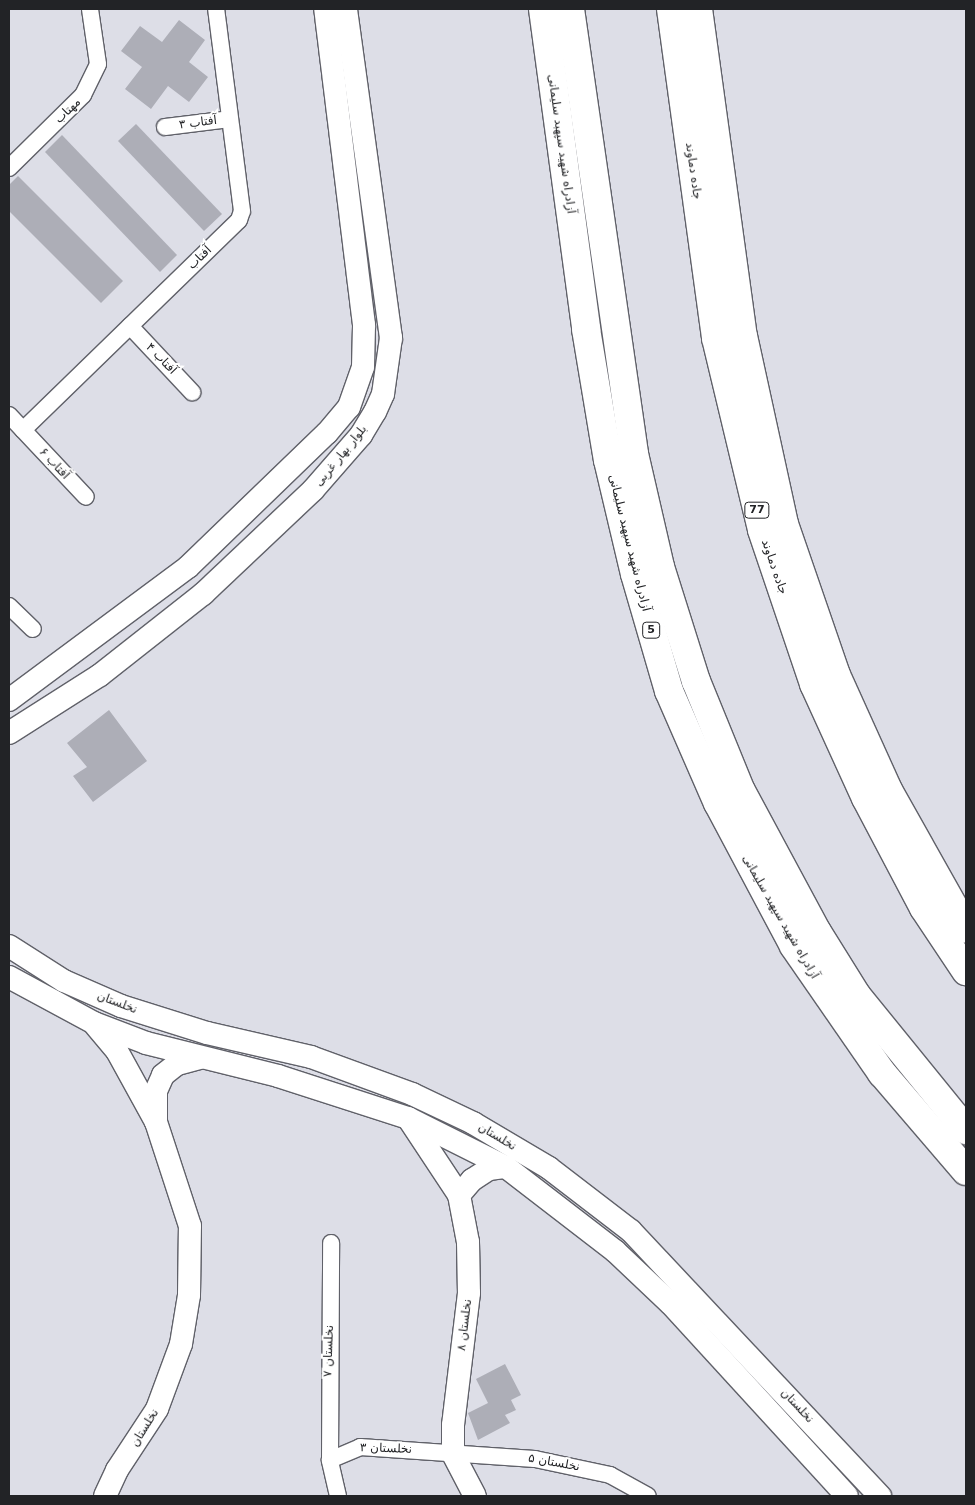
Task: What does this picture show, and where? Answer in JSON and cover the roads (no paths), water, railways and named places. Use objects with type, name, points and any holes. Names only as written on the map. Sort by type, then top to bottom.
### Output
[{"type":"highway","name":"آزادراه شهید سپهبد سلیمانی","points":[[543,9],[586,329],[608,460],[635,574],[669,691],[718,803],[794,946],[882,1073],[966,1171]]},
{"type":"highway","name":"آزادراه شهید سپهبد سلیمانی","points":[[570,9],[634,454],[660,567],[696,681],[741,791],[817,932],[857,996],[966,1130]]},
{"type":"highway","name":"جاده دماوند","points":[[671,9],[716,338],[762,530],[814,684],[866,798],[924,908],[966,971]]},
{"type":"highway","name":"جاده دماوند","points":[[698,9],[743,336],[784,524],[836,675],[888,790],[966,929]]},
{"type":"street","name":"مهتاب","points":[[9,168],[84,95],[98,64],[90,9]]},
{"type":"street","name":"آفتاب","points":[[23,430],[238,220],[242,211],[216,9]]},
{"type":"street","name":"بلوار بهار غربی","points":[[9,700],[188,567],[327,433],[348,408],[363,368],[364,325],[325,9]]},
{"type":"street","name":"بلوار بهار غربی","points":[[9,733],[100,675],[203,594],[313,490],[362,435],[375,412],[383,394],[391,338],[346,9]]},
{"type":"street","name":"آفتاب ۳","points":[[165,127],[230,119]]},
{"type":"street","name":"آفتاب ۴","points":[[130,326],[192,392]]},
{"type":"street","points":[[9,415],[23,430]]},
{"type":"street","name":"آفتاب ۶","points":[[23,430],[86,497]]},
{"type":"street","points":[[9,606],[33,629]]},
{"type":"street","name":"نخلستان","points":[[9,946],[64,981],[121,1006],[207,1032],[311,1058],[412,1094],[474,1123],[550,1168],[651,1251],[880,1496]]},
{"type":"street","name":"نخلستان","points":[[9,977],[94,1023],[200,1058],[302,1084],[408,1118],[506,1167],[615,1251],[664,1297],[847,1496]]},
{"type":"street","points":[[94,1023],[118,1051],[156,1122]]},
{"type":"street","points":[[156,1122],[156,1091],[163,1075],[177,1064],[200,1058]]},
{"type":"street","points":[[408,1118],[459,1195],[472,1180],[489,1169],[506,1167]]},
{"type":"street","name":"نخلستان","points":[[105,1496],[117,1470],[158,1409],[181,1344],[189,1295],[190,1226],[156,1122]]},
{"type":"street","name":"نخلستان ۸","points":[[453,1454],[453,1425],[469,1293],[468,1242],[459,1195]]},
{"type":"street","name":"نخلستان ۷","points":[[330,1460],[331,1243]]},
{"type":"street","name":"نخلستان ۳","points":[[330,1460],[360,1447],[453,1454]]},
{"type":"street","points":[[453,1454],[475,1496]]},
{"type":"street","name":"نخلستان ۵","points":[[453,1454],[535,1459],[575,1466],[610,1475],[648,1496]]},
{"type":"street","points":[[330,1460],[338,1496]]}]
